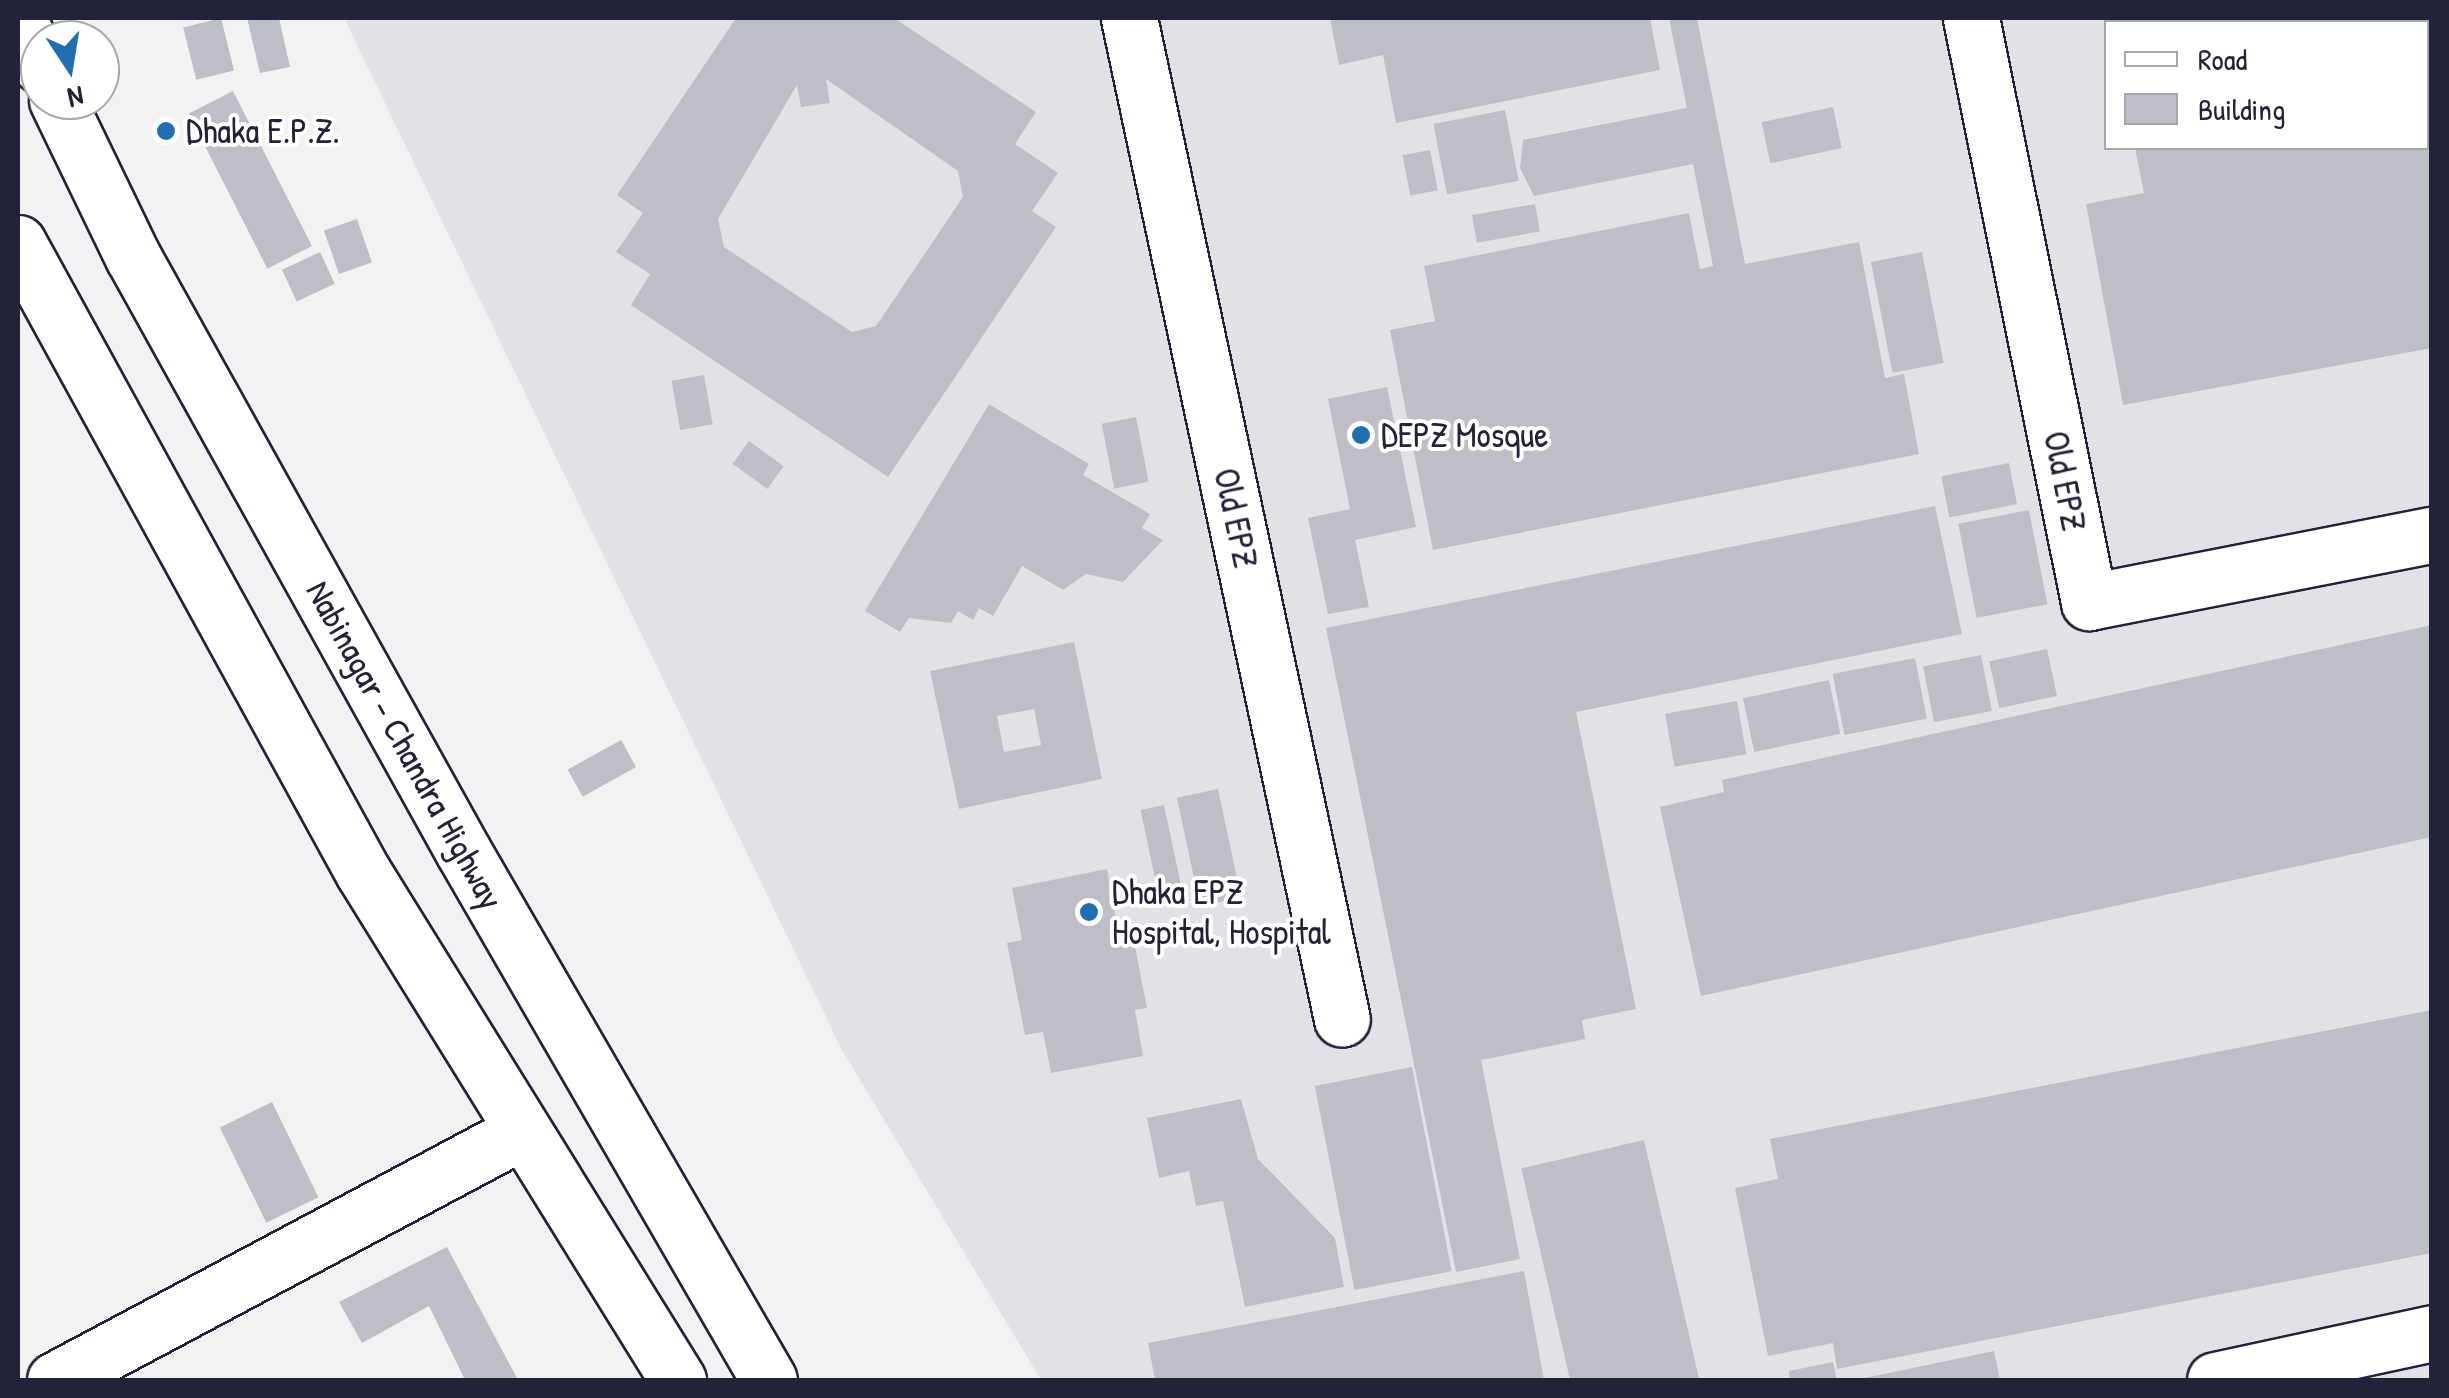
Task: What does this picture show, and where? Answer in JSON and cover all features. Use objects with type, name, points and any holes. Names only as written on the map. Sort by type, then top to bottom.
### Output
[{"type":"main road","name":"Old EPZ","points":[[1130,18],[1342,1020]]},
{"type":"main road","name":"Old EPZ","points":[[1971,18],[2089,602],[2432,535]]},
{"type":"main road","name":"Nabinagar - Chandra Highway","points":[[68,120],[308,572],[768,1380]]},
{"type":"main road","points":[[18,242],[363,872],[678,1380]]},
{"type":"main road","points":[[55,1380],[524,1132]]},
{"type":"main road","points":[[2215,1380],[2432,1333]]},
{"type":"shaded area","points":[[344,18],[2431,18],[2431,1380],[1041,1380],[842,1050]]},
{"type":"building","points":[[221,18],[234,70],[196,80],[183,27]]},
{"type":"building","points":[[247,18],[279,18],[290,67],[260,73]]},
{"type":"building","points":[[736,18],[894,18],[1036,112],[1015,144],[1058,173],[1032,211],[1056,227],[888,477],[631,305],[650,274],[616,252],[643,213],[617,195]],"holes":[[[826,79],[958,171],[963,197],[876,326],[852,332],[724,247],[718,219],[797,85],[801,107],[830,103]]]},
{"type":"building","points":[[1330,18],[1650,18],[1660,70],[1396,123],[1383,55],[1339,65]]},
{"type":"building","points":[[1669,18],[1697,18],[1745,264],[1859,242],[1885,378],[1904,374],[1919,454],[1433,550],[1390,330],[1435,321],[1424,266],[1689,213],[1700,269],[1713,266],[1693,164],[1534,196],[1520,168],[1523,140],[1687,108]]},
{"type":"building","points":[[2231,18],[2368,18],[2323,20]]},
{"type":"building","points":[[2432,55],[2432,348],[2123,405],[2086,204],[2144,193],[2135,150],[2429,150]]},
{"type":"building","points":[[233,91],[312,246],[267,269],[188,114]]},
{"type":"building","points":[[1833,107],[1842,148],[1770,163],[1762,122]]},
{"type":"building","points":[[1505,110],[1519,181],[1447,195],[1433,124]]},
{"type":"building","points":[[1430,150],[1438,190],[1410,196],[1403,155]]},
{"type":"building","points":[[1535,204],[1540,232],[1477,243],[1472,215]]},
{"type":"building","points":[[357,219],[372,262],[339,274],[324,230]]},
{"type":"building","points":[[320,252],[335,284],[297,301],[282,270]]},
{"type":"building","points":[[1922,252],[1944,363],[1893,373],[1871,262]]},
{"type":"building","points":[[704,375],[713,424],[680,430],[672,381]]},
{"type":"building","points":[[1387,387],[1416,527],[1355,540],[1369,607],[1328,614],[1308,518],[1350,509],[1328,399]]},
{"type":"building","points":[[989,404],[1089,464],[1083,475],[1150,514],[1142,528],[1163,540],[1123,582],[1086,574],[1063,590],[1022,566],[993,616],[979,608],[973,620],[958,611],[951,623],[909,618],[900,632],[865,611]]},
{"type":"building","points":[[1136,417],[1149,482],[1114,488],[1102,424]]},
{"type":"building","points":[[749,441],[784,466],[767,489],[733,464]]},
{"type":"building","points":[[2009,463],[2017,504],[1949,517],[1941,476]]},
{"type":"building","points":[[1935,506],[1962,634],[1576,712],[1636,1009],[1582,1020],[1585,1039],[1481,1060],[1520,1259],[1456,1272],[1326,628]]},
{"type":"building","points":[[2029,510],[2047,604],[1977,618],[1958,524]]},
{"type":"building","points":[[2432,625],[2432,837],[1701,996],[1660,807],[1724,792],[1722,780]]},
{"type":"building","points":[[1074,642],[1102,779],[959,809],[930,671]],"holes":[[[1034,709],[1041,745],[1004,752],[997,716]]]},
{"type":"building","points":[[2047,649],[2057,696],[1999,708],[1989,661]]},
{"type":"building","points":[[1981,655],[1992,711],[1934,722],[1923,666]]},
{"type":"building","points":[[1915,658],[1927,719],[1844,735],[1833,674]]},
{"type":"building","points":[[1829,680],[1840,734],[1754,752],[1743,698]]},
{"type":"building","points":[[1737,701],[1746,754],[1674,767],[1665,714]]},
{"type":"building","points":[[621,740],[636,767],[583,797],[568,770]]},
{"type":"building","points":[[1218,789],[1241,898],[1200,906],[1177,798]]},
{"type":"building","points":[[1164,805],[1183,894],[1159,899],[1141,810]]},
{"type":"building","points":[[1107,869],[1116,919],[1129,916],[1147,1008],[1135,1010],[1143,1056],[1051,1073],[1043,1032],[1025,1035],[1007,943],[1022,940],[1012,888]]},
{"type":"building","points":[[2432,1010],[2432,1253],[1837,1369],[1833,1343],[1768,1356],[1735,1188],[1778,1179],[1770,1139]]},
{"type":"building","points":[[1412,1067],[1452,1271],[1355,1290],[1315,1086]]},
{"type":"building","points":[[1241,1099],[1258,1159],[1335,1238],[1344,1287],[1245,1307],[1223,1201],[1196,1206],[1189,1171],[1159,1178],[1147,1118]]},
{"type":"building","points":[[272,1102],[318,1197],[266,1223],[220,1127]]},
{"type":"building","points":[[1644,1140],[1699,1380],[1570,1380],[1521,1168]]},
{"type":"building","points":[[447,1247],[518,1380],[465,1380],[429,1306],[362,1343],[339,1302]]},
{"type":"building","points":[[1524,1271],[1544,1380],[1155,1380],[1148,1343]]},
{"type":"building","points":[[1994,1351],[2000,1380],[1860,1380],[1860,1379]]},
{"type":"building","points":[[1833,1362],[1837,1380],[1790,1380],[1789,1371]]},
{"type":"place","name":"Dhaka E.P.Z.","points":[[166,131]]},
{"type":"place","name":"DEPZ Mosque","points":[[1361,435]]},
{"type":"place","name":"Dhaka EPZ Hospital, Hospital","points":[[1089,912]]}]
